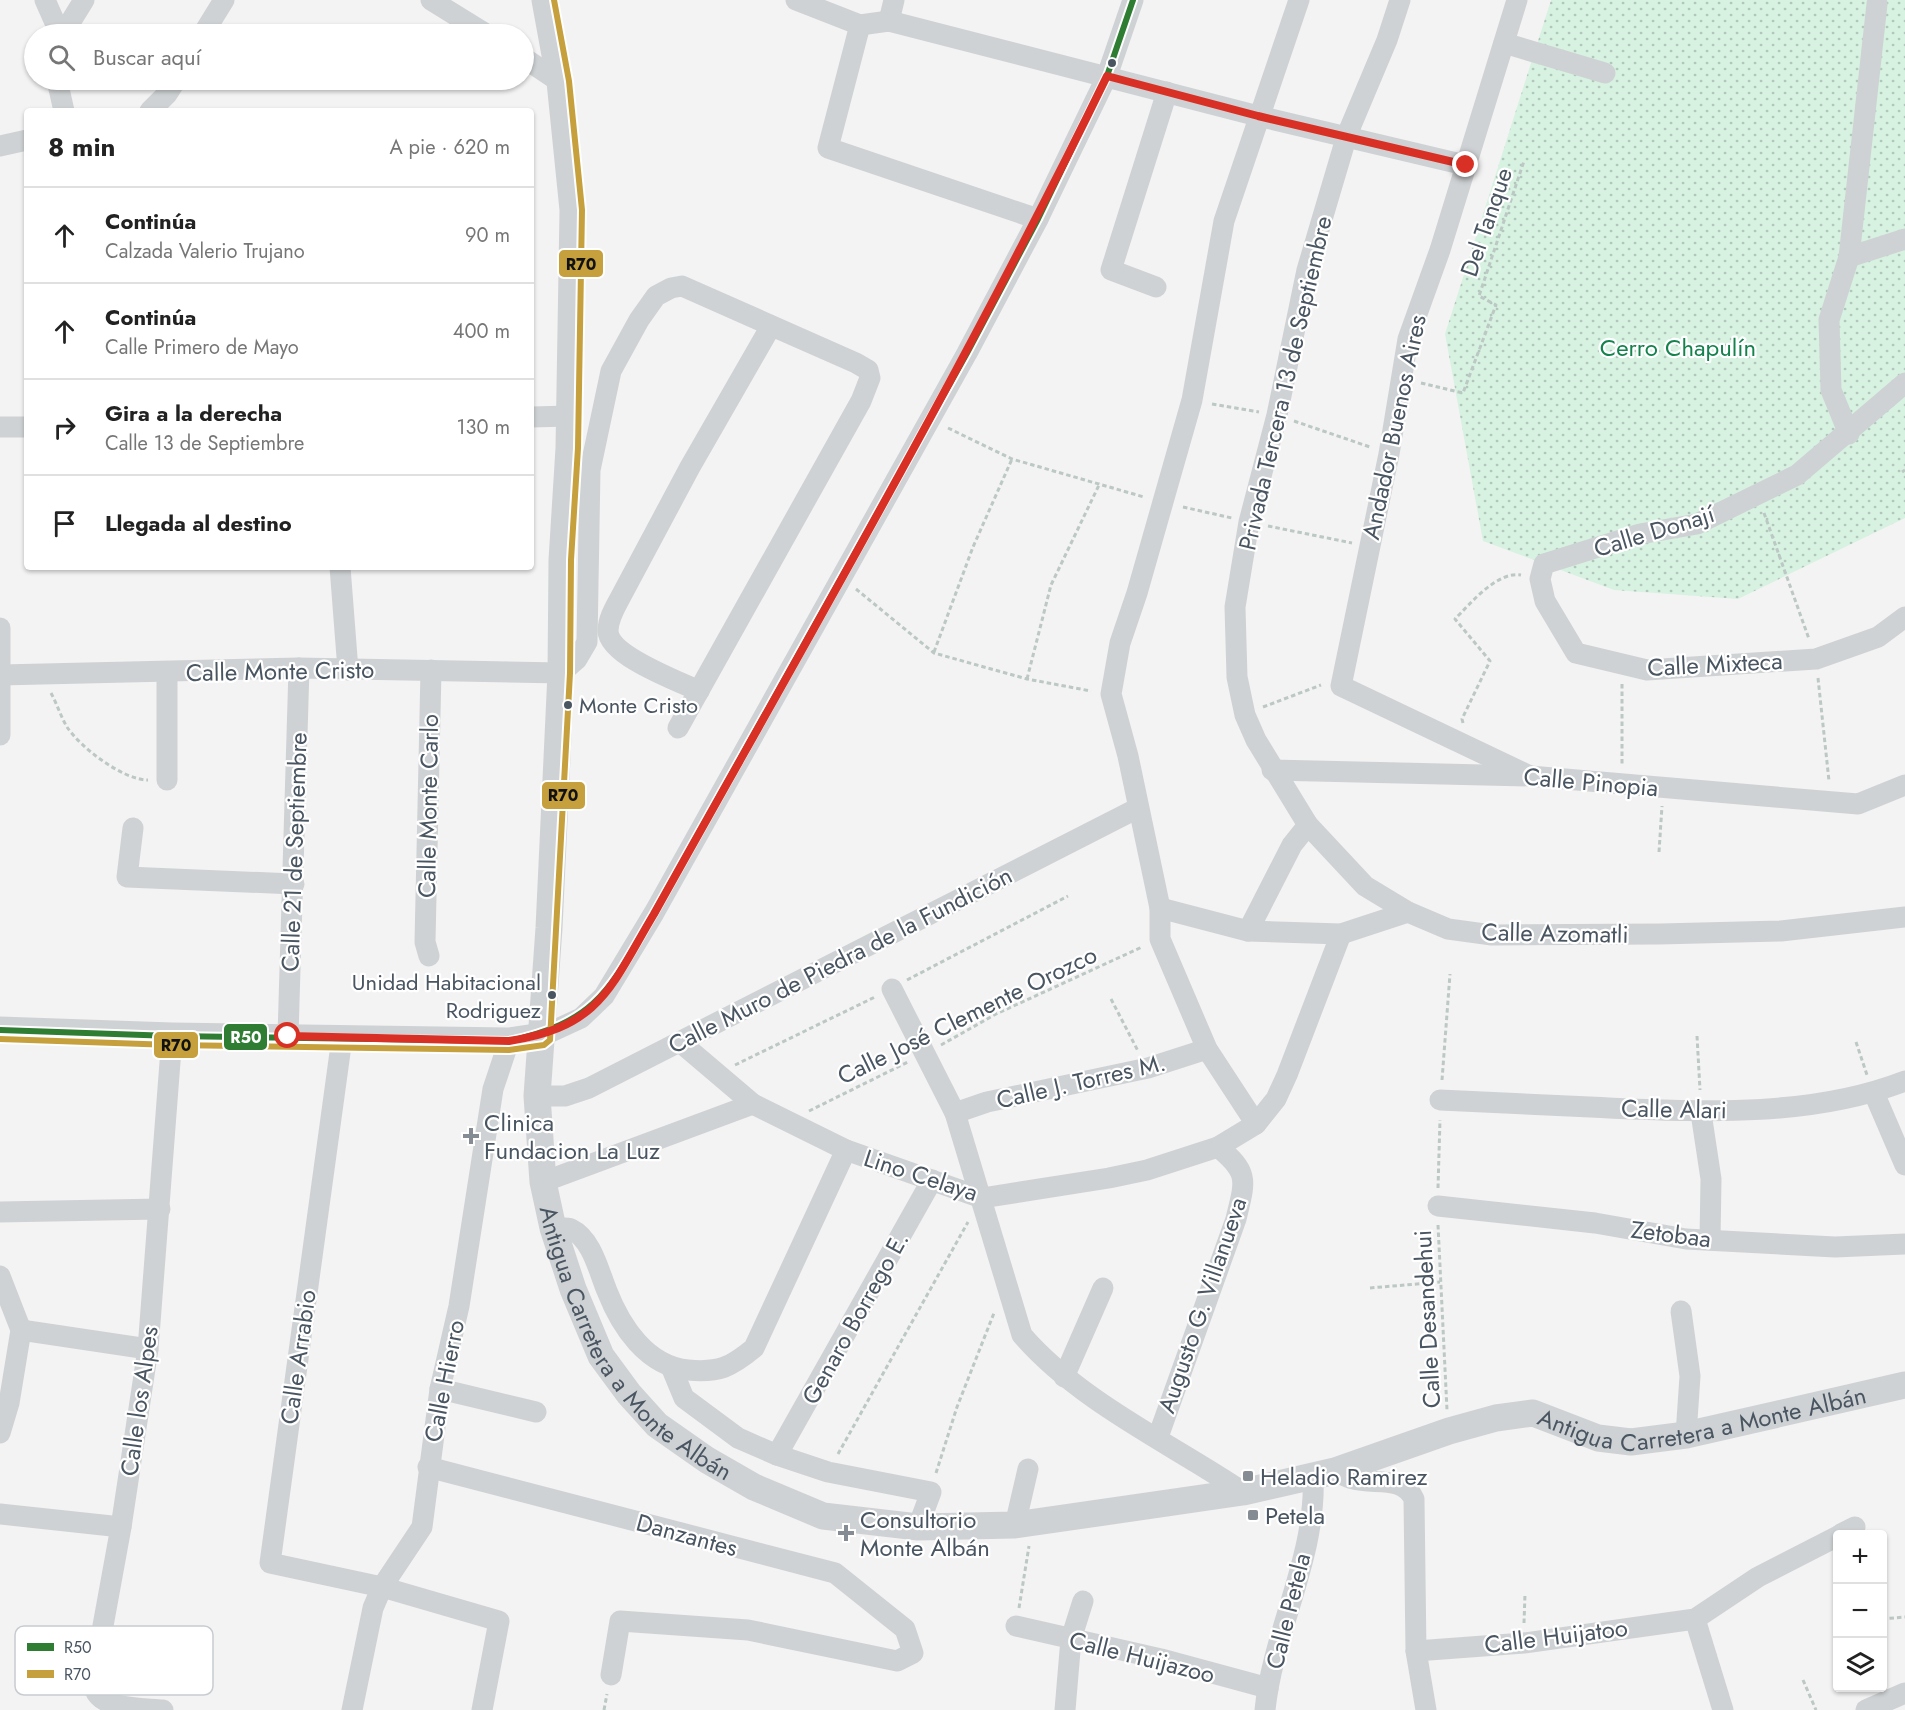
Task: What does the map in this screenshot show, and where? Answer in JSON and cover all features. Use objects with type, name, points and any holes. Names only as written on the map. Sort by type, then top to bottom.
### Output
[{"type":"street","points":[[45,0],[56,24]]},
{"type":"street","points":[[68,24],[84,0]]},
{"type":"street","points":[[209,24],[224,0]]},
{"type":"street","points":[[431,0],[470,24]]},
{"type":"street","name":"Antigua Carretera a Monte Albán","points":[[545,0],[560,81],[573,210],[570,416],[562,560],[561,673],[537,1096],[543,1182],[553,1228],[573,1289],[602,1356],[629,1394],[657,1425],[707,1460],[754,1487],[823,1516],[918,1527],[1024,1524],[1244,1491],[1324,1474],[1449,1431],[1496,1418],[1533,1413],[1598,1438],[1631,1442],[1686,1435],[1905,1385]]},
{"type":"street","points":[[796,0],[860,25],[889,21],[1258,116],[1347,135],[1466,165]]},
{"type":"street","points":[[889,21],[894,0]]},
{"type":"street","points":[[0,1030],[172,1036],[509,1041],[542,1036],[581,1018],[604,996],[654,914],[930,419],[1038,219],[1107,76],[1133,0]]},
{"type":"street","points":[[1299,0],[1224,221],[1192,400],[1161,502],[1137,593],[1120,643],[1111,694],[1128,756],[1160,908],[1160,939],[1208,1049],[1256,1124],[1276,1099],[1287,1075],[1341,934]]},
{"type":"street","name":"Privada Tercera 13 de Septiembre","points":[[1272,770],[1245,715],[1237,677],[1235,607],[1249,522],[1276,415],[1307,270],[1347,135],[1387,40],[1400,0]]},
{"type":"street","name":"Andador Buenos Aires","points":[[1341,686],[1408,339],[1466,165],[1517,0]]},
{"type":"street","points":[[1849,434],[1832,390],[1829,320],[1849,257],[1877,3]]},
{"type":"street","points":[[860,25],[828,148],[1038,219]]},
{"type":"street","points":[[1503,43],[1605,74]]},
{"type":"street","points":[[534,64],[560,81]]},
{"type":"street","points":[[59,90],[63,108]]},
{"type":"street","points":[[153,108],[170,90]]},
{"type":"street","points":[[1156,287],[1111,270],[1167,92]]},
{"type":"street","points":[[0,146],[24,141]]},
{"type":"street","points":[[1849,257],[1905,239]]},
{"type":"street","points":[[561,673],[577,658],[587,642],[590,470],[611,371],[639,320],[656,296],[671,288],[682,286],[856,363],[868,370],[870,378],[861,401],[678,729]]},
{"type":"street","points":[[699,691],[623,653],[611,641],[609,623],[690,467],[771,326]]},
{"type":"street","name":"Calle Donají","points":[[1540,579],[1544,564],[1640,534],[1697,524],[1797,475],[1849,434],[1861,420],[1905,383]]},
{"type":"street","points":[[534,417],[570,416]]},
{"type":"street","points":[[0,427],[24,427]]},
{"type":"street","points":[[340,570],[348,670]]},
{"type":"street","name":"Calle Mixteca","points":[[1540,579],[1545,601],[1576,653],[1647,670],[1816,659],[1878,637],[1905,617]]},
{"type":"street","points":[[0,628],[0,735]]},
{"type":"street","name":"Calle Monte Cristo","points":[[1,675],[42,672],[167,672],[299,668],[561,673]]},
{"type":"street","name":"Calle 21 de Septiembre","points":[[288,1036],[299,668]]},
{"type":"street","name":"Calle Monte Carlo","points":[[427,949],[432,670]]},
{"type":"street","points":[[167,672],[167,780]]},
{"type":"street","points":[[1341,686],[1530,776]]},
{"type":"street","points":[[1465,773],[1471,748]]},
{"type":"street","name":"Calle Pinopia","points":[[1272,770],[1530,776],[1857,804],[1905,785]]},
{"type":"street","name":"Calle Azomatli","points":[[1272,770],[1308,825],[1365,886],[1408,912],[1448,929],[1492,935],[1781,931],[1905,916]]},
{"type":"street","name":"Calle Muro de Piedra de la Fundición","points":[[537,1096],[565,1096],[589,1088],[1138,808]]},
{"type":"street","points":[[1248,931],[1292,845],[1308,825]]},
{"type":"street","points":[[133,828],[127,877],[294,884]]},
{"type":"street","points":[[1160,908],[1248,931],[1341,934],[1408,912]]},
{"type":"street","points":[[892,989],[956,1113],[1022,1335],[1045,1362],[1064,1377],[1244,1491]]},
{"type":"street","name":"Calle los Alpes","points":[[103,1626],[121,1527],[148,1349],[172,1036]]},
{"type":"street","name":"Calle Arrabio","points":[[342,1038],[270,1563],[382,1587]]},
{"type":"street","name":"Calle Hierro","points":[[352,1710],[373,1608],[382,1587],[422,1527],[428,1467],[440,1389],[459,1306],[493,1089],[509,1041]]},
{"type":"street","name":"Lino Celaya","points":[[680,1042],[753,1104],[846,1150],[981,1198],[1147,1170],[1218,1147],[1256,1124]]},
{"type":"street","name":"Calle J. Torres M.","points":[[956,1113],[987,1102],[1148,1068],[1208,1049]]},
{"type":"street","name":"Calle Alari","points":[[1440,1100],[1701,1113],[1796,1106],[1874,1093],[1905,1081]]},
{"type":"street","points":[[1874,1093],[1905,1165]]},
{"type":"street","points":[[543,1182],[753,1104]]},
{"type":"street","points":[[1701,1113],[1711,1179],[1710,1240]]},
{"type":"street","name":"Augusto G. Villanueva","points":[[1158,1437],[1236,1219],[1242,1192],[1243,1174],[1236,1162],[1218,1147]]},
{"type":"street","points":[[553,1228],[570,1228],[581,1236],[594,1258],[608,1295],[634,1340],[646,1353],[672,1369],[703,1372],[733,1366],[754,1348],[846,1150]]},
{"type":"street","name":"Genaro Borrego E.","points":[[777,1455],[932,1180]]},
{"type":"street","name":"Zetobaa","points":[[1438,1206],[1595,1223],[1686,1239],[1835,1247],[1905,1244]]},
{"type":"street","points":[[0,1212],[159,1209]]},
{"type":"street","points":[[0,1276],[21,1330],[9,1403],[0,1433]]},
{"type":"street","points":[[1064,1377],[1103,1288]]},
{"type":"street","points":[[1681,1311],[1690,1376],[1686,1435]]},
{"type":"street","points":[[21,1330],[148,1349]]},
{"type":"street","points":[[672,1369],[684,1398],[738,1438],[777,1455],[828,1472],[930,1492],[918,1527]]},
{"type":"street","points":[[440,1389],[536,1412]]},
{"type":"street","name":"Danzantes","points":[[428,1467],[835,1573],[905,1629],[913,1653],[897,1661],[748,1630],[620,1622],[611,1675]]},
{"type":"street","points":[[1024,1524],[1028,1468]]},
{"type":"street","points":[[1324,1474],[1398,1484],[1410,1491],[1414,1499],[1416,1651],[1426,1710]]},
{"type":"street","name":"Calle Petela","points":[[1265,1710],[1268,1688],[1292,1604],[1314,1500],[1324,1474]]},
{"type":"street","points":[[0,1514],[121,1527]]},
{"type":"street","name":"Calle Huijatoo","points":[[1416,1651],[1524,1643],[1695,1619],[1758,1577],[1833,1539]]},
{"type":"street","points":[[382,1587],[499,1621],[482,1710]]},
{"type":"street","points":[[1065,1710],[1071,1639],[1083,1601]]},
{"type":"street","points":[[1695,1619],[1723,1710]]},
{"type":"street","name":"Calle Huijazoo","points":[[1016,1626],[1161,1659],[1268,1688]]},
{"type":"street","points":[[1866,1710],[1905,1694]]},
{"type":"street","name":"Calle los Alpes","points":[[100,1695],[119,1706],[163,1710]]},
{"type":"path","name":"Del Tanque","points":[[1402,378],[1463,393],[1496,305],[1479,296],[1524,161]]},
{"type":"path","points":[[930,419],[1012,459],[1161,502],[1369,547]]},
{"type":"path","points":[[934,653],[973,548],[1012,459]]},
{"type":"path","points":[[1027,679],[1051,585],[1100,483]]},
{"type":"path","points":[[1471,748],[1462,719],[1490,661],[1455,619],[1478,596],[1513,574],[1540,579]]},
{"type":"path","points":[[843,578],[934,653],[1027,679],[1111,694]]},
{"type":"path","points":[[1622,664],[1622,783]]},
{"type":"path","points":[[42,672],[68,728],[105,763],[135,780],[167,780]]},
{"type":"path","points":[[1245,715],[1328,682],[1341,686]]},
{"type":"path","points":[[1659,852],[1663,788]]},
{"type":"path","name":"Calle José Clemente Orozco","points":[[789,1121],[925,1054],[996,1014],[1160,939]]},
{"type":"path","points":[[1111,999],[1148,1068]]},
{"type":"path","points":[[1697,1036],[1701,1113]]},
{"type":"path","points":[[1856,1042],[1874,1093]]},
{"type":"path","points":[[828,1472],[981,1198]]},
{"type":"path","name":"Calle Desandehui","points":[[1438,1206],[1449,1431]]},
{"type":"path","points":[[1370,1288],[1440,1282]]},
{"type":"path","points":[[930,1492],[977,1354],[1006,1283]]},
{"type":"path","points":[[1016,1626],[1024,1524]]},
{"type":"path","points":[[1524,1594],[1524,1643]]},
{"type":"path","points":[[1887,1619],[1905,1617]]},
{"type":"path","points":[[1803,1680],[1816,1710]]},
{"type":"green space","name":"Cerro Chapulín","points":[[1551,0],[1905,0],[1905,518],[1738,599],[1614,590],[1483,541],[1445,334]]},
{"type":"transit line","name":"R70","points":[[0,1039],[172,1045],[509,1050],[544,1045],[550,1040],[570,673],[571,560],[578,448],[582,210],[569,81],[554,0]]},
{"type":"transit line","name":"R50","points":[[0,1030],[172,1036],[509,1041],[540,1033],[564,1023],[599,998],[626,962],[654,913],[967,353],[1038,219],[1107,76],[1133,0]]},
{"type":"place","name":"Monte Cristo","points":[[568,705]]},
{"type":"place","name":"Unidad Habitacional Rodriguez","points":[[552,995]]},
{"type":"place","name":"Clinica Fundacion La Luz","points":[[471,1136]]},
{"type":"place","name":"Heladio Ramirez","points":[[1248,1476]]},
{"type":"place","name":"Petela","points":[[1253,1515]]},
{"type":"place","name":"Consultorio Monte Albán","points":[[846,1533]]},
{"type":"route","points":[[288,1036],[509,1041],[542,1036],[581,1018],[604,996],[654,914],[967,353],[1038,219],[1107,76],[1258,116],[1347,135],[1466,165]]}]
